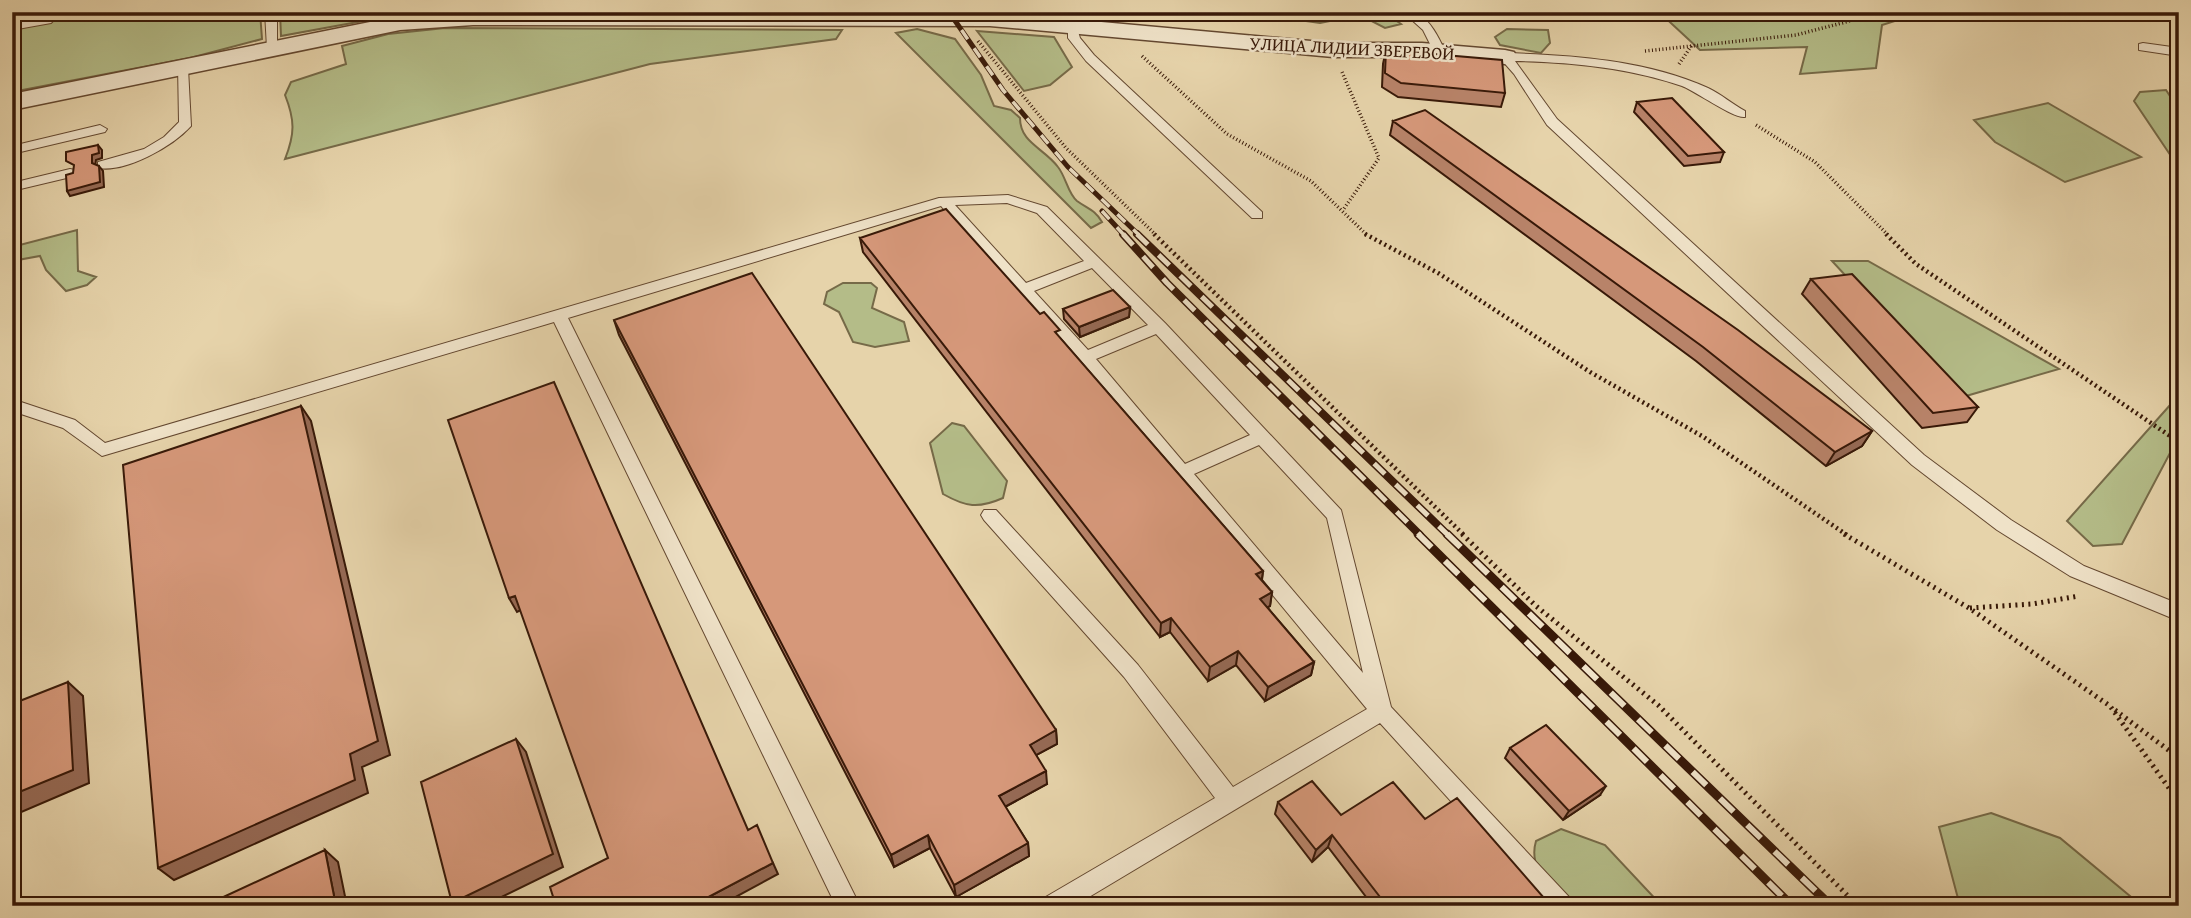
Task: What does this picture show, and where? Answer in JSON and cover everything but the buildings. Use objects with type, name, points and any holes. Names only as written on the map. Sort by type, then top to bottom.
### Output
[{"type":"street","name":"УЛИЦА ЛИДИИ ЗВЕРЕВОЙ","points":[[12,102],[400,23],[484,15],[990,19],[1333,50],[1439,51],[1505,57]]},
{"type":"lane","points":[[271,12],[273,48]]},
{"type":"lane","points":[[1409,12],[1420,19],[1431,32],[1439,51]]},
{"type":"lane","points":[[12,27],[47,21]]},
{"type":"lane","points":[[1072,27],[1074,38],[1090,58],[1257,215]]},
{"type":"lane","points":[[2143,47],[2179,52]]},
{"type":"lane","points":[[1505,57],[1583,63],[1669,79],[1705,90],[1740,114]]},
{"type":"lane","points":[[1505,57],[1519,72],[1552,122],[1918,460],[2004,525],[2077,571],[2179,612]]},
{"type":"lane","points":[[103,165],[142,156],[173,140],[186,123],[182,68]]},
{"type":"lane","points":[[12,150],[100,129]]},
{"type":"lane","points":[[12,187],[70,173]]},
{"type":"lane","points":[[12,405],[68,424],[102,450],[944,201],[1008,199],[1028,203],[1042,210],[1159,327],[1335,515],[1382,711]]},
{"type":"lane","points":[[944,201],[1085,357],[1382,711],[1562,906]]},
{"type":"lane","points":[[1024,289],[1095,262]]},
{"type":"lane","points":[[558,314],[848,906]]},
{"type":"lane","points":[[1085,357],[1159,327]]},
{"type":"lane","points":[[1182,472],[1262,437]]},
{"type":"lane","points":[[990,515],[1132,671],[1230,801]]},
{"type":"lane","points":[[1052,906],[1382,711]]},
{"type":"path","points":[[1637,52],[1821,32],[1851,25],[1884,12]]},
{"type":"path","points":[[961,19],[1007,79],[1066,148],[1536,606],[1658,705],[1858,906]]},
{"type":"path","points":[[1125,33],[1157,73],[1227,134],[1311,181],[1366,235],[1438,273],[1590,372],[1702,436],[1874,554],[1969,608],[2110,706],[2179,758]]},
{"type":"path","points":[[1333,50],[1378,158],[1343,210]]},
{"type":"path","points":[[1740,114],[1815,162],[1916,264],[2157,430],[2179,442]]},
{"type":"path","points":[[1969,608],[2032,604],[2082,596]]},
{"type":"path","points":[[2110,706],[2179,802]]},
{"type":"green space","points":[[90,12],[260,12],[262,39],[190,58],[12,92],[12,30]]},
{"type":"green space","points":[[280,12],[442,12],[396,15],[281,36]]},
{"type":"green space","points":[[1278,12],[1384,12],[1401,24],[1385,28],[1360,15],[1320,23],[1292,19]]},
{"type":"green space","points":[[1659,12],[1960,12],[1920,13],[1882,25],[1876,68],[1800,74],[1807,47],[1700,50]]},
{"type":"green space","points":[[445,28],[842,30],[836,39],[650,64],[285,159],[292,134],[291,112],[285,95],[291,82],[346,64],[342,46],[388,34]]},
{"type":"green space","points":[[917,29],[955,39],[981,75],[994,106],[1011,110],[1020,118],[1024,134],[1058,167],[1074,198],[1094,212],[1102,222],[1091,228],[896,33]]},
{"type":"green space","points":[[1507,29],[1548,30],[1550,43],[1541,53],[1500,45],[1495,37]]},
{"type":"green space","points":[[977,31],[1054,37],[1072,67],[1050,85],[1024,91]]},
{"type":"green space","points":[[2166,90],[2179,110],[2179,168],[2134,101],[2140,92]]},
{"type":"green space","points":[[2048,103],[2141,157],[2065,182],[1995,142],[1974,120]]},
{"type":"green space","points":[[77,230],[78,271],[96,277],[87,285],[66,291],[46,270],[40,256],[18,260],[12,266],[12,247]]},
{"type":"green space","points":[[1832,261],[1868,261],[2059,369],[1959,398]]},
{"type":"green space","points":[[843,283],[871,283],[877,288],[872,308],[904,322],[909,341],[875,347],[853,342],[839,312],[824,304],[827,292]]},
{"type":"green space","points":[[2179,395],[2179,436],[2122,544],[2093,546],[2067,521]]},
{"type":"green space","points":[[952,423],[964,426],[1007,481],[1003,498],[986,504],[972,505],[943,494],[930,443]]},
{"type":"green space","points":[[1991,813],[2060,838],[2142,906],[1960,906],[1939,827]]},
{"type":"green space","points":[[1561,829],[1605,845],[1662,906],[1565,906],[1541,876],[1534,851],[1536,841]]},
{"type":"railway","points":[[949,12],[1003,90],[1068,167],[1139,235]]},
{"type":"railway","points":[[1102,211],[1124,235]]},
{"type":"railway","points":[[1123,234],[1167,283],[1420,535]]},
{"type":"railway","points":[[1137,234],[1448,535]]},
{"type":"railway","points":[[1418,534],[1792,906]]},
{"type":"railway","points":[[1447,534],[1831,906]]}]
